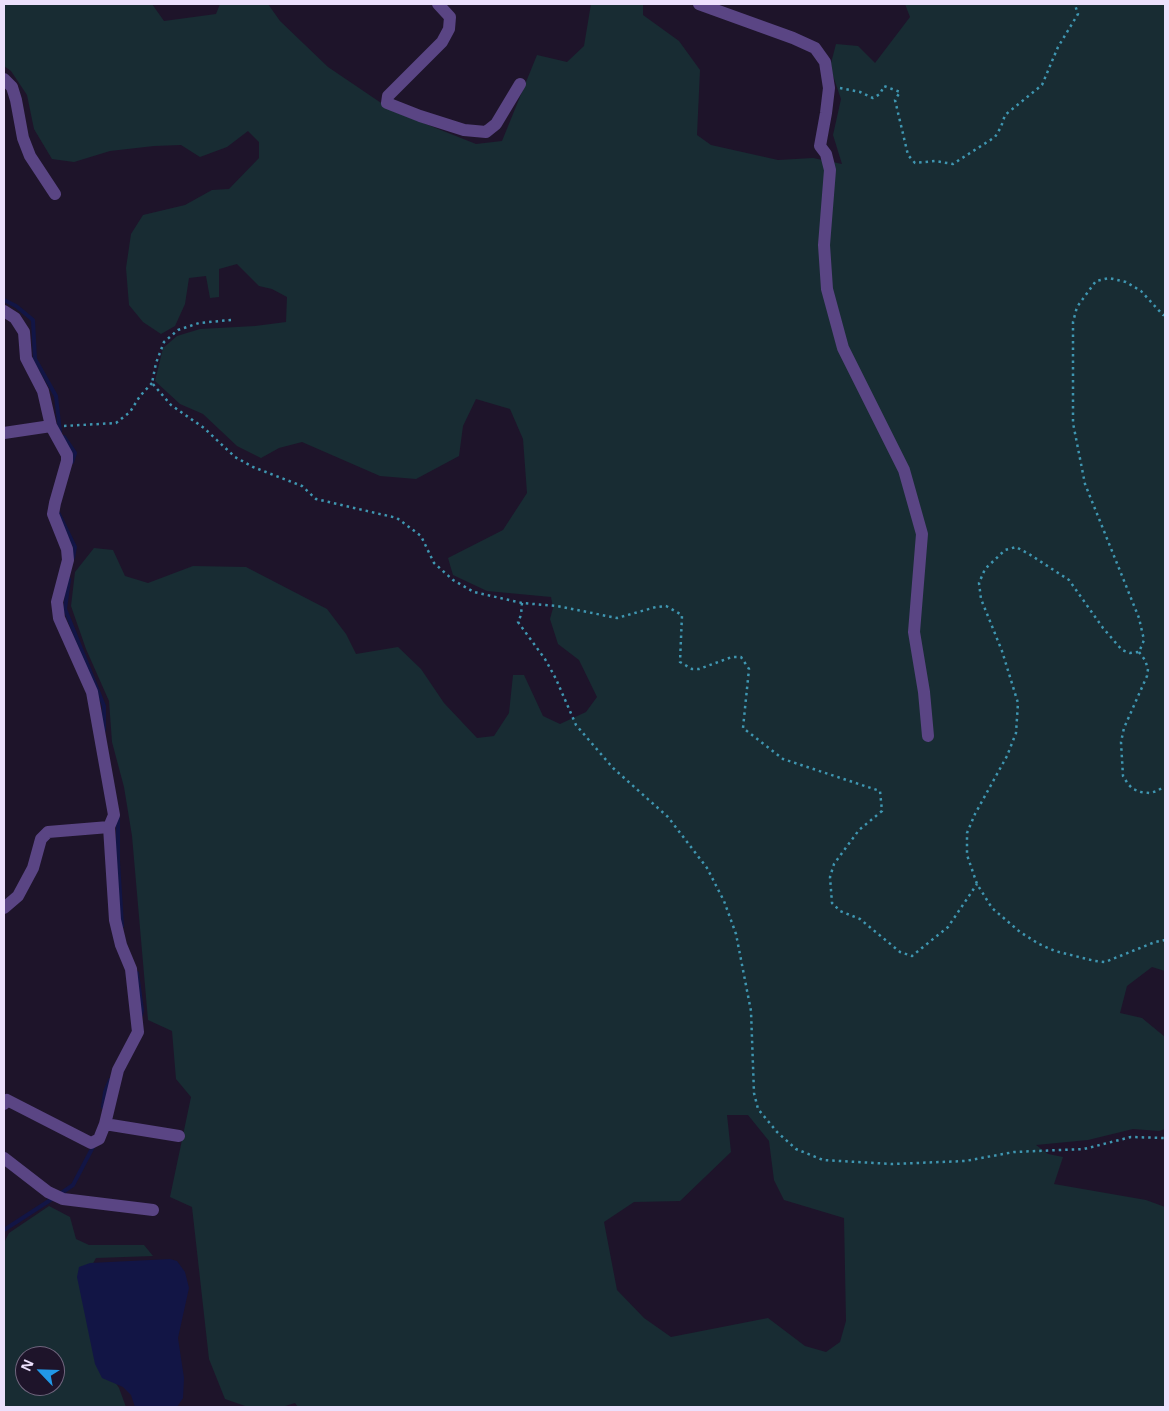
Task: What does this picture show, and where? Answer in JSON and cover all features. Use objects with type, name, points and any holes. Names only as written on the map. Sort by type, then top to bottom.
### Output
[{"type":"street","points":[[438,4],[450,16],[449,29],[442,42],[388,96],[387,103],[464,130],[486,132],[496,124],[520,84]]},
{"type":"street","points":[[700,4],[815,48],[825,62],[829,88],[820,146],[826,154],[830,170],[824,245],[827,289],[843,348],[904,470],[922,534],[914,632],[924,692],[928,736]]},
{"type":"street","points":[[4,79],[12,87],[23,138],[30,156],[55,194]]},
{"type":"street","points":[[4,311],[15,318],[24,332],[26,358],[43,391],[51,426],[66,455],[67,461],[53,514],[68,548],[68,560],[57,602],[59,618],[92,692],[96,724],[114,815],[109,826],[115,920],[121,945],[131,969],[138,1032],[118,1070],[105,1124],[99,1139],[91,1142],[7,1100],[4,1104]]},
{"type":"street","points":[[4,434],[51,426]]},
{"type":"street","points":[[4,908],[18,896],[34,868],[41,840],[48,832],[109,826]]},
{"type":"street","points":[[105,1124],[179,1136]]},
{"type":"street","points":[[4,1158],[48,1192],[63,1199],[153,1210]]},
{"type":"path","points":[[829,88],[843,88],[874,98],[880,94],[884,86],[900,92],[895,100],[908,155],[915,163],[935,161],[953,164],[995,137],[1005,115],[1042,86],[1058,47],[1078,14],[1076,4]]},
{"type":"path","points":[[1139,652],[1144,640],[1139,618],[1085,484],[1073,423],[1073,322],[1077,307],[1096,281],[1110,278],[1126,282],[1141,291],[1165,315]]},
{"type":"path","points":[[51,426],[116,423],[130,412],[140,396],[152,383],[156,363],[164,342],[178,330],[198,324],[231,320]]},
{"type":"path","points":[[152,383],[170,405],[204,428],[235,457],[253,467],[302,486],[316,499],[396,518],[421,536],[434,563],[453,580],[474,592],[522,603],[557,606],[617,618],[666,606],[682,615],[680,662],[692,669],[699,669],[732,657],[741,657],[749,669],[743,728],[783,759],[880,791],[882,811],[859,830],[834,864],[830,877],[832,903],[840,910],[860,919],[900,952],[912,956],[948,927],[977,884]]},
{"type":"path","points":[[1139,652],[1130,653],[1122,650],[1103,628],[1069,580],[1030,554],[1016,547],[1005,550],[985,570],[979,583],[981,599],[1002,652],[1018,703],[1016,733],[1008,756],[975,814],[967,833],[967,855],[977,884],[992,908],[1020,932],[1055,951],[1105,962],[1155,942],[1165,940]]},
{"type":"path","points":[[522,603],[518,622],[556,679],[576,725],[613,768],[668,817],[707,868],[724,901],[738,944],[750,1011],[754,1093],[758,1109],[777,1132],[796,1149],[823,1160],[910,1163],[965,1162],[1014,1152],[1084,1149],[1131,1137],[1165,1138]]},
{"type":"path","points":[[1139,652],[1145,660],[1148,669],[1147,676],[1124,728],[1121,742],[1123,776],[1133,789],[1140,792],[1150,793],[1165,786]]},
{"type":"shaded area","points":[[4,4],[152,4],[164,21],[216,14],[220,4],[268,4],[280,21],[328,67],[393,111],[476,144],[502,141],[537,55],[567,62],[584,46],[591,4],[643,4],[643,15],[679,41],[700,70],[697,135],[711,145],[778,160],[813,158],[842,164],[833,135],[841,99],[830,67],[836,44],[858,46],[875,63],[910,17],[905,4],[1165,4],[1165,971],[1152,967],[1127,986],[1120,1013],[1142,1018],[1165,1037],[1165,1129],[1159,1131],[1133,1129],[1088,1140],[1036,1145],[1048,1154],[1063,1157],[1054,1184],[1146,1200],[1165,1207],[1165,1407],[298,1407],[295,1403],[282,1407],[248,1407],[225,1399],[209,1359],[192,1207],[170,1197],[191,1097],[176,1079],[172,1031],[148,1020],[132,836],[124,787],[112,742],[109,701],[86,649],[71,606],[75,572],[94,548],[113,550],[125,576],[148,583],[193,566],[246,567],[327,609],[346,634],[356,654],[398,647],[421,669],[444,703],[477,738],[494,736],[509,713],[513,675],[524,675],[543,716],[560,724],[586,712],[597,697],[579,660],[558,644],[550,619],[553,608],[551,597],[487,591],[453,575],[448,558],[503,530],[527,493],[523,439],[510,409],[476,399],[463,426],[459,456],[416,479],[380,476],[302,442],[279,448],[261,458],[237,446],[203,414],[180,404],[155,381],[163,348],[177,336],[200,329],[286,322],[287,297],[272,289],[259,286],[237,264],[219,269],[219,297],[210,298],[206,276],[189,278],[185,304],[175,326],[161,334],[143,322],[129,305],[126,268],[131,234],[143,215],[185,205],[212,190],[229,189],[259,158],[259,142],[248,131],[227,147],[200,157],[181,145],[110,151],[74,162],[52,159],[34,129],[27,95],[11,71],[4,66]],"holes":[[[727,1115],[748,1115],[769,1141],[774,1180],[784,1200],[844,1218],[846,1321],[840,1342],[826,1352],[805,1346],[768,1318],[671,1337],[644,1318],[617,1290],[604,1222],[634,1202],[680,1201],[731,1152]]]},
{"type":"shaded area","points":[[49,1206],[70,1217],[76,1239],[89,1245],[144,1245],[153,1256],[96,1258],[85,1278],[101,1361],[119,1388],[126,1407],[4,1407],[4,1243],[9,1233]]},
{"type":"shaded area","points":[[170,1259],[177,1261],[185,1272],[189,1288],[178,1338],[184,1378],[183,1398],[177,1407],[135,1407],[131,1395],[123,1387],[102,1378],[95,1364],[77,1277],[79,1267],[90,1263]]},
{"type":"waterway","points":[[4,300],[16,306],[33,320],[35,359],[56,396],[60,432]]},
{"type":"waterway","points":[[64,437],[75,453],[72,462]]},
{"type":"waterway","points":[[59,514],[75,547],[73,558]]},
{"type":"waterway","points":[[69,579],[65,609],[104,706],[104,730]]},
{"type":"waterway","points":[[118,818],[118,861],[122,926]]},
{"type":"waterway","points":[[137,973],[141,1015]]},
{"type":"waterway","points":[[103,1107],[105,1092],[110,1080]]},
{"type":"waterway","points":[[60,1194],[73,1185],[94,1145]]},
{"type":"waterway","points":[[4,1230],[55,1197]]}]
